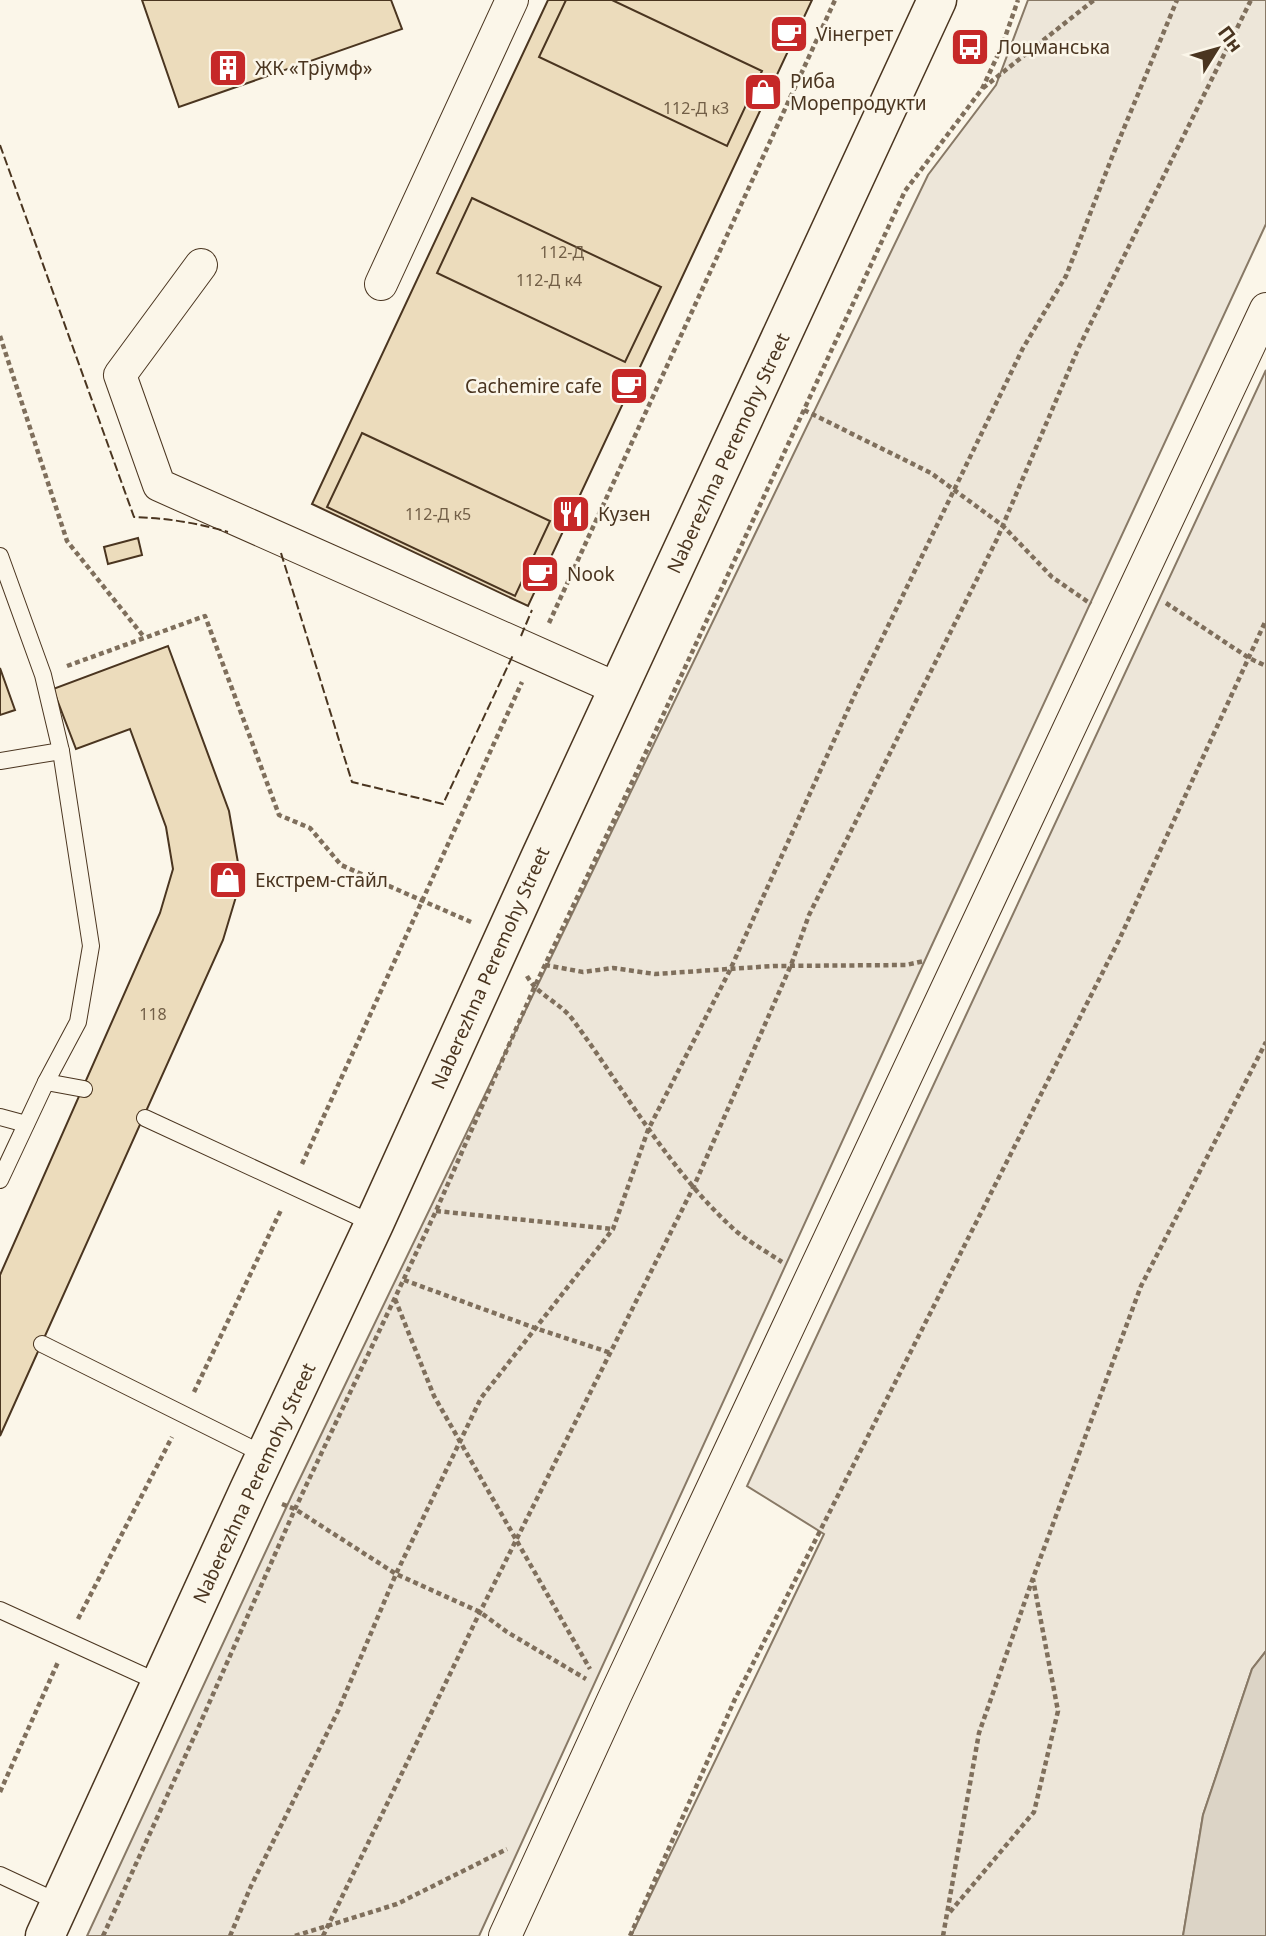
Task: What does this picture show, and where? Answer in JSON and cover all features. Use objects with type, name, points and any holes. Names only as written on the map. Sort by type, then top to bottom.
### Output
[{"type":"main road","name":"Naberezhna Peremohy Street","points":[[53,1920],[937,0]]},
{"type":"street","points":[[381,284],[512,0]]},
{"type":"street","points":[[201,265],[120,375],[159,485],[618,689]]},
{"type":"street","points":[[505,1936],[551,1835],[608,1692],[809,1282],[1266,309]]},
{"type":"lane","points":[[0,556],[43,675],[61,751],[91,946],[78,1022],[46,1082],[0,1180]]},
{"type":"lane","points":[[0,761],[61,751]]},
{"type":"lane","points":[[46,1082],[84,1089]]},
{"type":"lane","points":[[0,1117],[26,1124]]},
{"type":"lane","points":[[145,1118],[374,1224]]},
{"type":"lane","points":[[42,1344],[266,1455]]},
{"type":"lane","points":[[0,1610],[162,1683]]},
{"type":"lane","points":[[0,1875],[53,1920]]},
{"type":"path","points":[[0,1792],[67,1640],[184,1413],[292,1186],[835,0]]},
{"type":"path","points":[[103,1936],[295,1509],[436,1211],[534,988],[905,191],[982,89],[1002,46],[1018,0]]},
{"type":"path","points":[[982,89],[1094,0]]},
{"type":"path","points":[[230,1936],[251,1886],[338,1711],[396,1574],[481,1398],[612,1229],[648,1130],[730,970],[849,706],[1023,348],[1066,276],[1177,0]]},
{"type":"path","points":[[323,1936],[480,1612],[694,1186],[791,965],[809,915],[1002,526],[1078,349],[1251,0]]},
{"type":"path","points":[[0,336],[67,541],[144,637]]},
{"type":"path","points":[[804,410],[931,472],[1002,526],[1052,577],[1118,622]]},
{"type":"path","points":[[1136,584],[1266,666]]},
{"type":"path","points":[[43,675],[205,616],[279,815],[310,828],[341,865],[504,937],[534,988],[571,1017],[648,1130],[694,1186],[738,1233],[809,1282]]},
{"type":"path","points":[[630,1936],[735,1699],[1119,940],[1266,620]]},
{"type":"path","points":[[545,965],[583,972],[612,968],[655,974],[791,965],[906,965],[964,953]]},
{"type":"path","points":[[943,1936],[979,1733],[1033,1578],[1141,1286],[1266,1042]]},
{"type":"path","points":[[436,1211],[612,1229]]},
{"type":"path","points":[[404,1280],[611,1353]]},
{"type":"path","points":[[395,1298],[434,1396],[516,1541],[608,1692]]},
{"type":"path","points":[[249,1490],[295,1509],[396,1574],[480,1612],[507,1632],[608,1692]]},
{"type":"path","points":[[948,1914],[1034,1812],[1058,1711],[1033,1578]]},
{"type":"path","points":[[295,1936],[397,1903],[499,1851],[551,1835]]},
{"type":"shaded area","points":[[1028,0],[1266,0],[1266,224],[931,947],[479,1936],[87,1936],[292,1495],[928,175],[996,85]]},
{"type":"shaded area","points":[[1266,370],[1266,1651],[1252,1669],[1203,1815],[1183,1936],[631,1936],[824,1534],[747,1486]]},
{"type":"shaded area","points":[[1266,1651],[1266,1936],[1183,1936],[1203,1815],[1252,1669]]},
{"type":"building","name":"ЖК «Тріумф»","points":[[142,0],[391,0],[402,29],[179,107]]},
{"type":"building","points":[[548,0],[812,0],[528,606],[312,504]]},
{"type":"building","points":[[566,0],[612,0],[762,71],[727,146],[539,57]]},
{"type":"building","points":[[472,198],[661,287],[625,362],[437,273]]},
{"type":"building","points":[[362,433],[550,521],[515,596],[327,507]]},
{"type":"building","points":[[138,538],[142,555],[108,564],[104,547]]},
{"type":"building","points":[[168,646],[229,811],[241,880],[223,940],[0,1436],[0,1275],[160,913],[173,869],[166,827],[130,729],[76,749],[53,689]]},
{"type":"building","points":[[0,668],[15,710],[0,715]]},
{"type":"fence","points":[[0,145],[134,517],[158,518],[228,532]]},
{"type":"fence","points":[[281,553],[352,782],[443,804],[513,655]]},
{"type":"fence","points":[[521,636],[532,610]]},
{"type":"place","name":"Vінегрет","points":[[789,34]]},
{"type":"place","name":"Лоцманська","points":[[970,47]]},
{"type":"place","name":"ЖК «Тріумф»","points":[[228,68]]},
{"type":"place","name":"Риба Морепродукти","points":[[763,92]]},
{"type":"place","name":"Cachemire cafe","points":[[629,386]]},
{"type":"place","name":"Кузен","points":[[571,514]]},
{"type":"place","name":"Nook","points":[[540,574]]},
{"type":"place","name":"Екстрем-стайл","points":[[228,880]]}]
